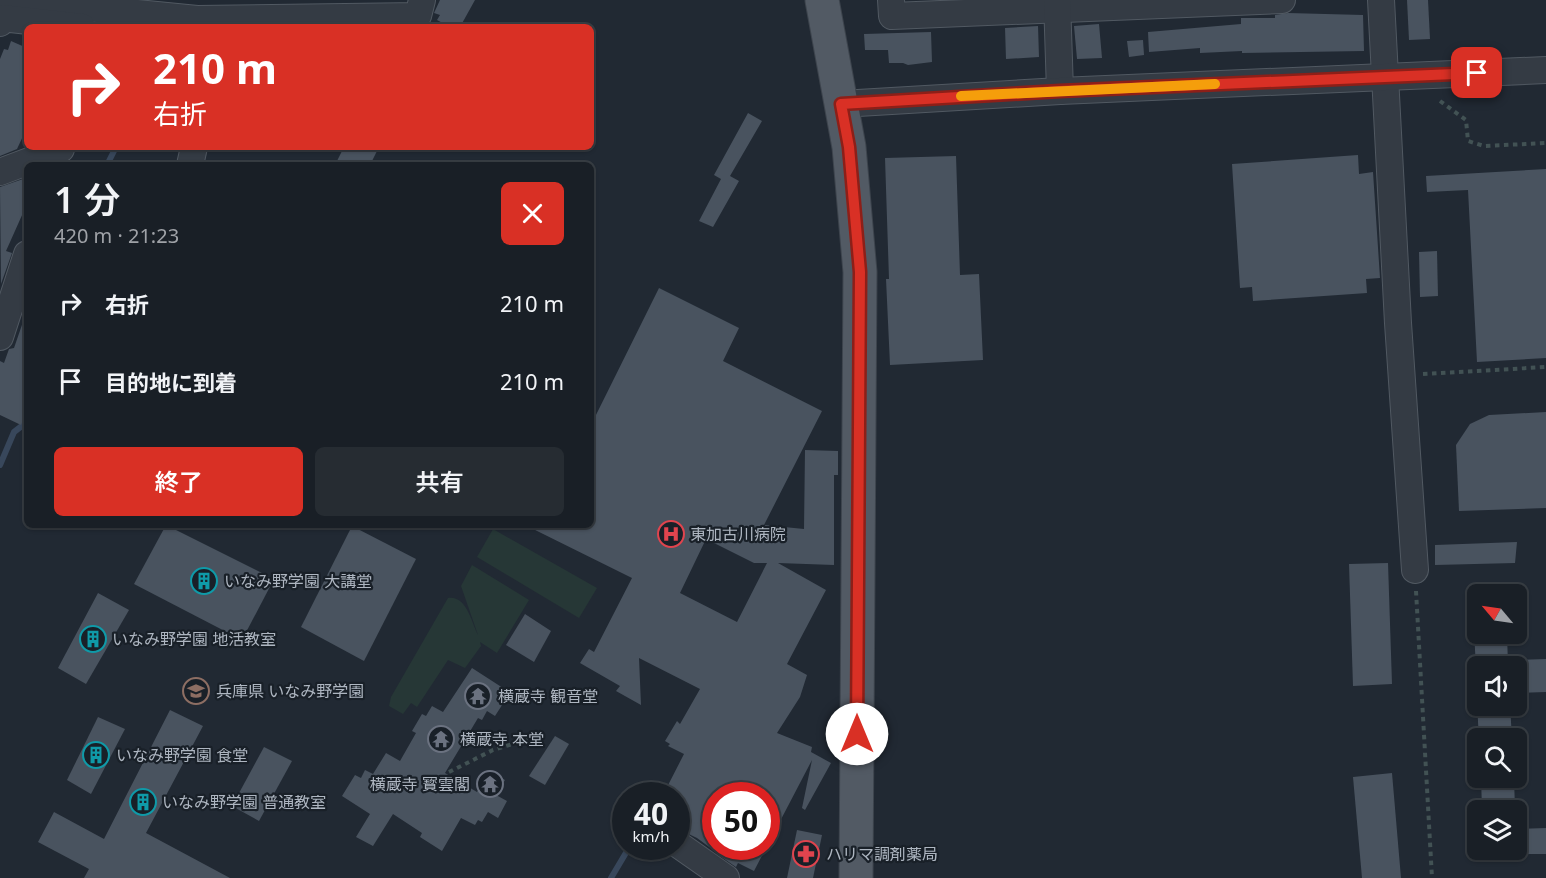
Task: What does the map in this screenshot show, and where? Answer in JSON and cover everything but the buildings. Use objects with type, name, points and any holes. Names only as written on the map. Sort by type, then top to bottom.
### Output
[{"type":"main road","points":[[822,0],[849,147],[861,304],[857,435],[856,878]]},
{"type":"street","points":[[8,0],[220,23],[420,8]]},
{"type":"street","points":[[359,0],[420,8]]},
{"type":"street","points":[[891,0],[892,16],[1058,5],[1282,0]]},
{"type":"street","points":[[1381,0],[1401,375],[1415,570]]},
{"type":"street","points":[[1058,5],[1060,91]]},
{"type":"street","points":[[0,23],[2,18],[55,24]]},
{"type":"street","points":[[841,104],[1060,91],[1546,70]]},
{"type":"street","points":[[33,162],[60,154]]},
{"type":"street","points":[[0,172],[24,165]]},
{"type":"street","points":[[0,337],[24,263]]},
{"type":"street","points":[[690,853],[726,878]]},
{"type":"path","points":[[1440,101],[1466,120],[1468,141],[1484,146],[1546,143]]},
{"type":"path","points":[[1401,375],[1546,367]]},
{"type":"path","points":[[1415,570],[1432,878]]},
{"type":"path","points":[[449,772],[493,750],[542,735]]},
{"type":"shaded area","points":[[493,529],[597,588],[579,618],[477,557]]},
{"type":"shaded area","points":[[472,565],[529,600],[497,653],[480,642],[481,646],[465,668],[448,660],[417,707],[411,703],[403,714],[389,706],[391,697],[448,598],[454,598],[464,605],[478,635],[461,586]]},
{"type":"waterway","points":[[108,162],[114,150]]},
{"type":"waterway","points":[[0,465],[14,432],[24,424]]},
{"type":"waterway","points":[[611,878],[622,860]]},
{"type":"slow traffic","points":[[961,96],[1215,84]]},
{"type":"place","name":"東加古川病院","points":[[671,534]]},
{"type":"place","name":"いなみ野学園 大講堂","points":[[204,581]]},
{"type":"place","name":"いなみ野学園 地活教室","points":[[93,639]]},
{"type":"place","name":"兵庫県 いなみ野学園","points":[[196,691]]},
{"type":"place","name":"横蔵寺 観音堂","points":[[478,696]]},
{"type":"place","name":"横蔵寺 本堂","points":[[441,739]]},
{"type":"place","name":"いなみ野学園 食堂","points":[[96,755]]},
{"type":"place","name":"横蔵寺 寳雲閣","points":[[490,784]]},
{"type":"place","name":"いなみ野学園 普通教室","points":[[143,802]]},
{"type":"place","name":"ハリマ調剤薬局","points":[[806,854]]},
{"type":"route","points":[[857,734],[860,272],[849,147],[841,104],[1060,91],[1477,73]]}]
